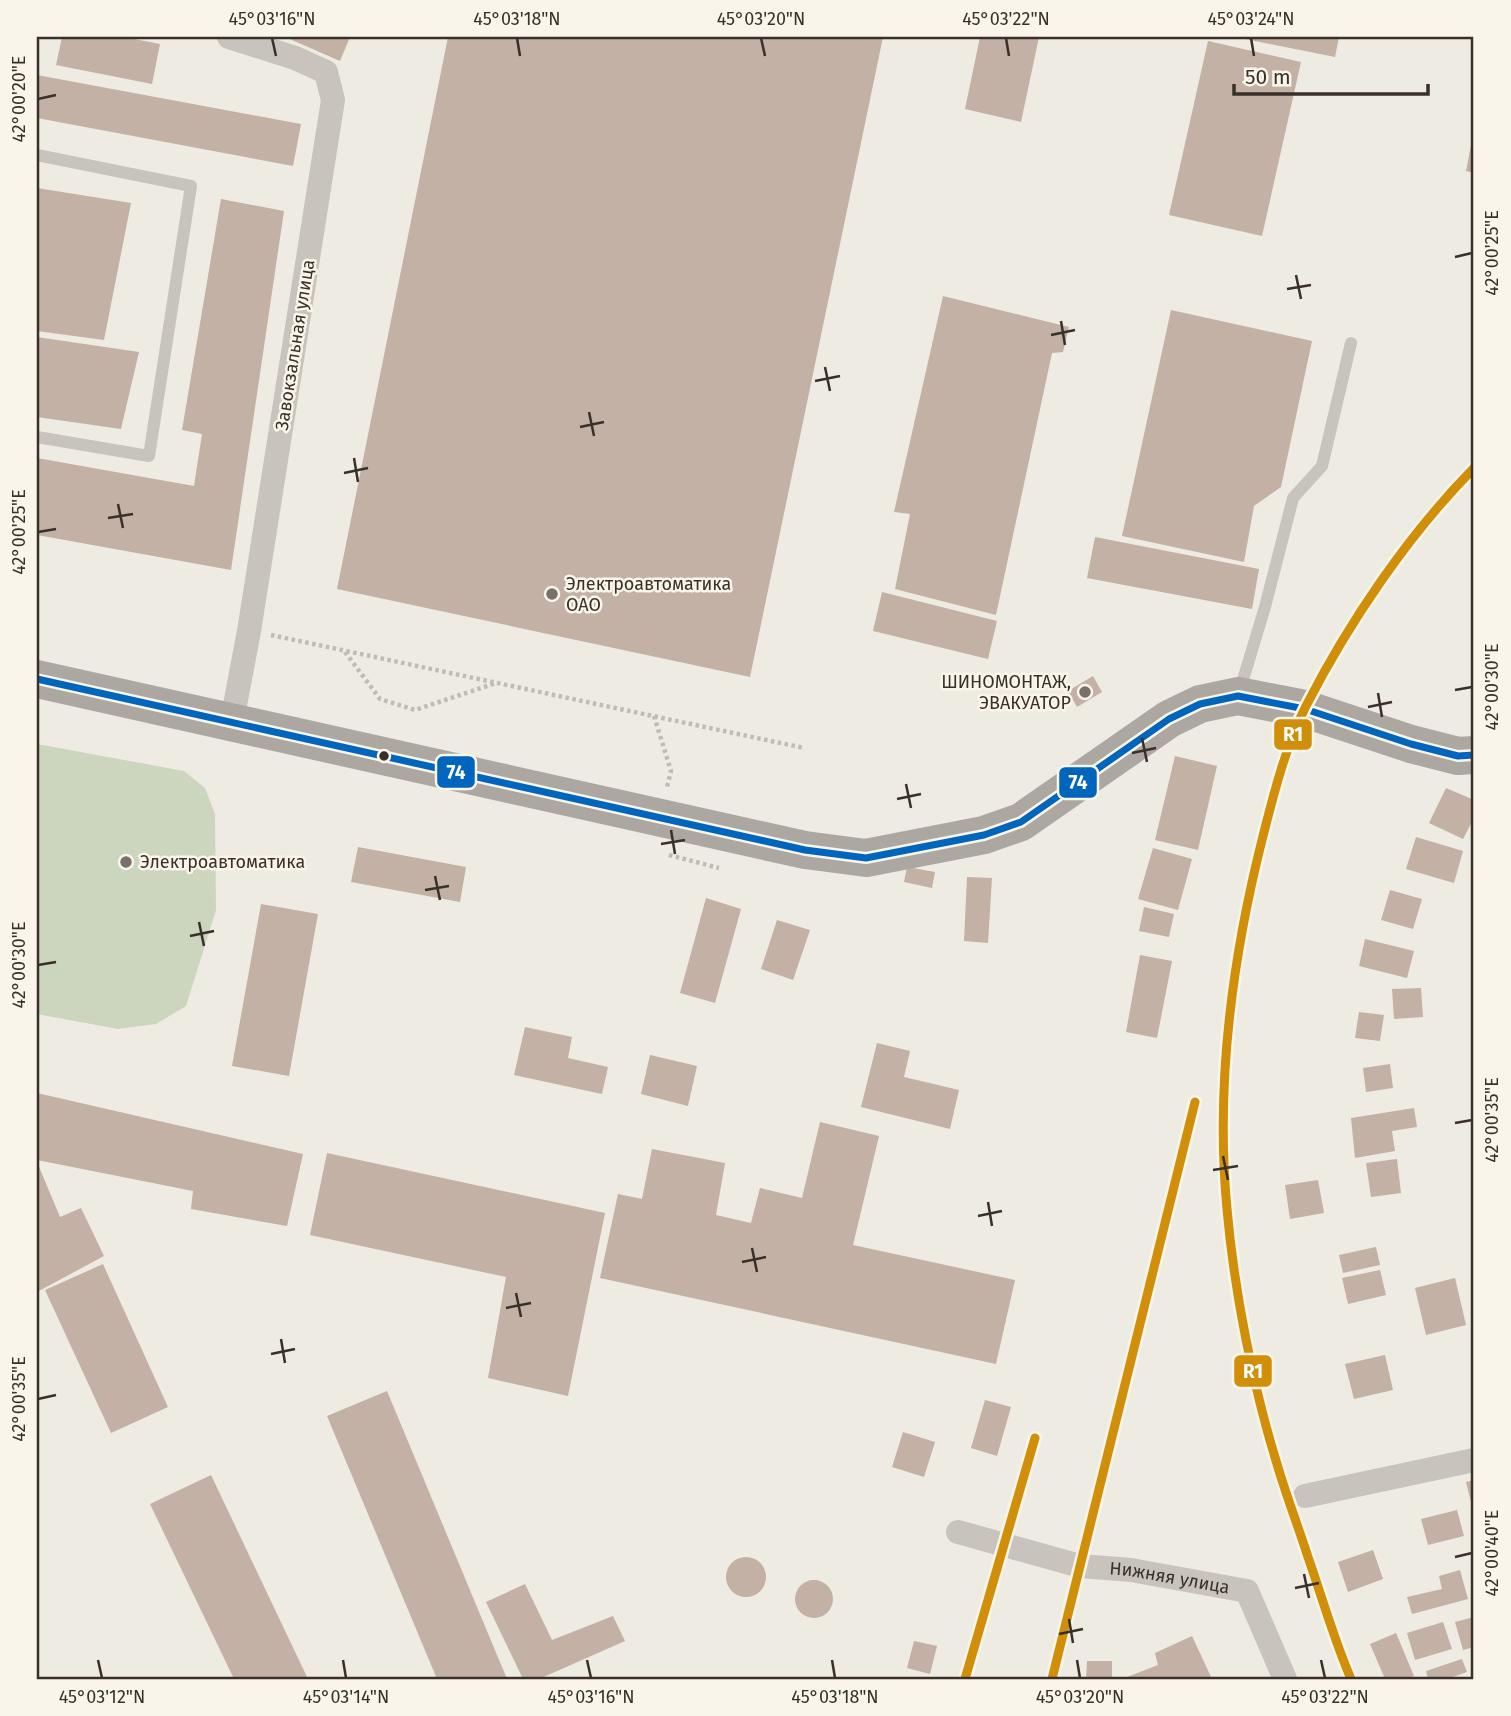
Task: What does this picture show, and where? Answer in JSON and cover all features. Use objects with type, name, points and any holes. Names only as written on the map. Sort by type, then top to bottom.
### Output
[{"type":"main road","points":[[37,679],[805,850],[866,858],[984,835],[1021,822],[1169,719],[1200,704],[1238,696],[1305,709],[1446,753],[1474,755]]},
{"type":"street","name":"Завокзальная улица","points":[[229,37],[295,58],[326,72],[333,100],[249,631],[232,721]]},
{"type":"street","points":[[1305,1496],[1474,1460]]},
{"type":"street","name":"Нижняя улица","points":[[958,1532],[1080,1566],[1130,1570],[1247,1591],[1285,1679]]},
{"type":"lane","points":[[37,155],[191,186],[149,456],[37,437]]},
{"type":"lane","points":[[1238,696],[1265,607],[1293,498],[1322,466],[1351,344]]},
{"type":"path","points":[[249,631],[804,748]]},
{"type":"path","points":[[345,651],[380,699],[415,709],[496,683]]},
{"type":"green space","name":"Электроавтоматика","points":[[37,744],[184,771],[205,788],[215,814],[216,910],[186,1006],[156,1024],[118,1029],[37,1014]]},
{"type":"building","points":[[62,37],[124,37],[160,44],[152,84],[56,65]]},
{"type":"building","points":[[285,37],[350,37],[340,61]]},
{"type":"building","points":[[448,37],[883,37],[750,677],[337,589]]},
{"type":"building","points":[[980,37],[1039,37],[1021,122],[965,109]]},
{"type":"building","points":[[1235,37],[1339,37],[1335,57]]},
{"type":"building","points":[[1208,41],[1301,62],[1262,236],[1169,215]]},
{"type":"building","points":[[37,75],[301,124],[293,166],[37,118]]},
{"type":"building","points":[[1474,136],[1474,173],[1466,171]]},
{"type":"building","points":[[37,188],[131,203],[104,340],[37,331]]},
{"type":"building","points":[[221,199],[284,211],[231,570],[37,535],[37,458],[194,486],[202,434],[182,430]]},
{"type":"building","points":[[943,296],[1069,327],[1063,352],[1052,353],[996,615],[895,589],[910,514],[894,512]]},
{"type":"building","points":[[1171,310],[1312,341],[1281,487],[1254,506],[1244,562],[1122,536]]},
{"type":"building","points":[[37,337],[139,352],[121,429],[37,417]]},
{"type":"building","points":[[1095,537],[1259,569],[1252,609],[1087,578]]},
{"type":"building","points":[[882,592],[997,621],[988,659],[873,631]]},
{"type":"building","name":"ШИНОМОНТАЖ, ЭВАКУАТОР","points":[[1093,676],[1102,692],[1077,707],[1068,691]]},
{"type":"building","points":[[1175,756],[1217,766],[1198,850],[1155,840]]},
{"type":"building","points":[[1446,788],[1474,800],[1474,818],[1463,839],[1429,823]]},
{"type":"building","points":[[1416,837],[1463,851],[1454,883],[1406,869]]},
{"type":"building","points":[[358,847],[466,867],[460,902],[351,882]]},
{"type":"building","points":[[1153,848],[1192,859],[1178,910],[1138,899]]},
{"type":"building","points":[[907,867],[935,872],[932,888],[904,882]]},
{"type":"building","points":[[967,877],[992,878],[988,943],[964,941]]},
{"type":"building","points":[[1390,890],[1422,899],[1413,929],[1381,920]]},
{"type":"building","points":[[706,898],[741,909],[715,1003],[680,993]]},
{"type":"building","points":[[261,904],[318,914],[289,1076],[232,1066]]},
{"type":"building","points":[[1144,907],[1174,914],[1169,937],[1139,931]]},
{"type":"building","points":[[777,920],[810,930],[793,980],[761,969]]},
{"type":"building","points":[[1365,939],[1414,951],[1407,978],[1359,966]]},
{"type":"building","points":[[1140,955],[1172,961],[1157,1038],[1126,1032]]},
{"type":"building","points":[[1421,988],[1423,1017],[1394,1019],[1392,989]]},
{"type":"building","points":[[1359,1012],[1384,1015],[1380,1041],[1355,1038]]},
{"type":"building","points":[[525,1027],[572,1037],[568,1058],[608,1067],[602,1094],[514,1075]]},
{"type":"building","points":[[877,1043],[910,1051],[904,1077],[959,1090],[950,1129],[861,1107]]},
{"type":"building","points":[[650,1055],[697,1066],[688,1106],[641,1094]]},
{"type":"building","points":[[1390,1064],[1393,1088],[1366,1092],[1363,1068]]},
{"type":"building","points":[[37,1093],[303,1154],[287,1226],[191,1209],[193,1191],[37,1160]]},
{"type":"building","points":[[1414,1108],[1417,1127],[1392,1131],[1395,1151],[1355,1158],[1351,1118]]},
{"type":"building","points":[[820,1122],[879,1136],[853,1245],[1015,1280],[996,1364],[600,1278],[618,1194],[642,1199],[652,1149],[725,1163],[716,1215],[751,1223],[760,1188],[802,1198]]},
{"type":"building","points":[[327,1153],[605,1213],[568,1396],[488,1378],[506,1277],[310,1235]]},
{"type":"building","points":[[1397,1159],[1401,1193],[1371,1197],[1366,1163]]},
{"type":"building","points":[[37,1162],[60,1217],[81,1208],[104,1256],[37,1292]]},
{"type":"building","points":[[1318,1180],[1324,1213],[1290,1219],[1285,1185]]},
{"type":"building","points":[[1376,1247],[1380,1265],[1343,1273],[1339,1255]]},
{"type":"building","points":[[103,1264],[168,1407],[111,1433],[45,1290]]},
{"type":"building","points":[[1380,1270],[1386,1295],[1348,1304],[1342,1278]]},
{"type":"building","points":[[1455,1278],[1466,1325],[1426,1335],[1415,1288]]},
{"type":"building","points":[[1385,1355],[1393,1390],[1354,1399],[1345,1364]]},
{"type":"building","points":[[387,1391],[507,1679],[437,1679],[327,1416]]},
{"type":"building","points":[[985,1400],[1011,1407],[997,1456],[971,1448]]},
{"type":"building","points":[[903,1432],[935,1442],[924,1477],[892,1467]]},
{"type":"building","points":[[211,1475],[308,1679],[234,1679],[150,1504]]},
{"type":"building","points":[[1474,1480],[1474,1509],[1473,1510],[1466,1482]]},
{"type":"building","points":[[1457,1510],[1464,1536],[1428,1545],[1421,1519]]},
{"type":"building","points":[[1373,1550],[1383,1579],[1348,1592],[1338,1562]]},
{"type":"building","points":[[746,1557],[754,1558],[760,1563],[765,1569],[765,1585],[760,1591],[754,1596],[746,1597],[738,1596],[732,1591],[727,1585],[726,1577],[727,1569],[732,1563],[738,1558]]},
{"type":"building","points":[[1460,1570],[1468,1599],[1412,1614],[1407,1597],[1442,1589],[1439,1576]]},
{"type":"building","points":[[814,1580],[828,1585],[833,1599],[828,1613],[814,1618],[800,1613],[795,1599],[800,1585]]},
{"type":"building","points":[[525,1584],[552,1640],[613,1616],[625,1641],[539,1679],[523,1679],[486,1602]]},
{"type":"building","points":[[1474,1617],[1474,1647],[1463,1650],[1455,1622]]},
{"type":"building","points":[[1443,1622],[1452,1649],[1415,1660],[1407,1633]]},
{"type":"building","points":[[1396,1633],[1414,1676],[1406,1679],[1385,1679],[1370,1644]]},
{"type":"building","points":[[1192,1636],[1212,1679],[1122,1679],[1158,1665],[1155,1653]]},
{"type":"building","points":[[914,1641],[937,1646],[930,1674],[907,1668]]},
{"type":"building","points":[[1462,1659],[1467,1672],[1447,1679],[1428,1679],[1426,1671]]},
{"type":"building","points":[[1087,1661],[1112,1661],[1112,1679],[1086,1679]]},
{"type":"transit line","name":"R1","points":[[1351,1679],[1268,1434],[1246,1338],[1234,1272],[1224,1162],[1223,1115],[1229,1021],[1252,882],[1276,786],[1299,721],[1341,643],[1381,581],[1426,522],[1474,468]]},
{"type":"transit line","name":"74","points":[[37,679],[805,850],[866,858],[984,835],[1021,822],[1169,719],[1200,704],[1238,696],[1305,709],[1411,744],[1458,756],[1474,755]]},
{"type":"transit line","name":"R1","points":[[1052,1679],[1195,1102]]},
{"type":"transit line","name":"R1","points":[[965,1679],[1035,1438]]},
{"type":"place","name":"Электроавтоматика ОАО","points":[[552,594]]},
{"type":"place","name":"ШИНОМОНТАЖ, ЭВАКУАТОР","points":[[1085,692]]},
{"type":"place","name":"Электроавтоматика","points":[[126,862]]}]
